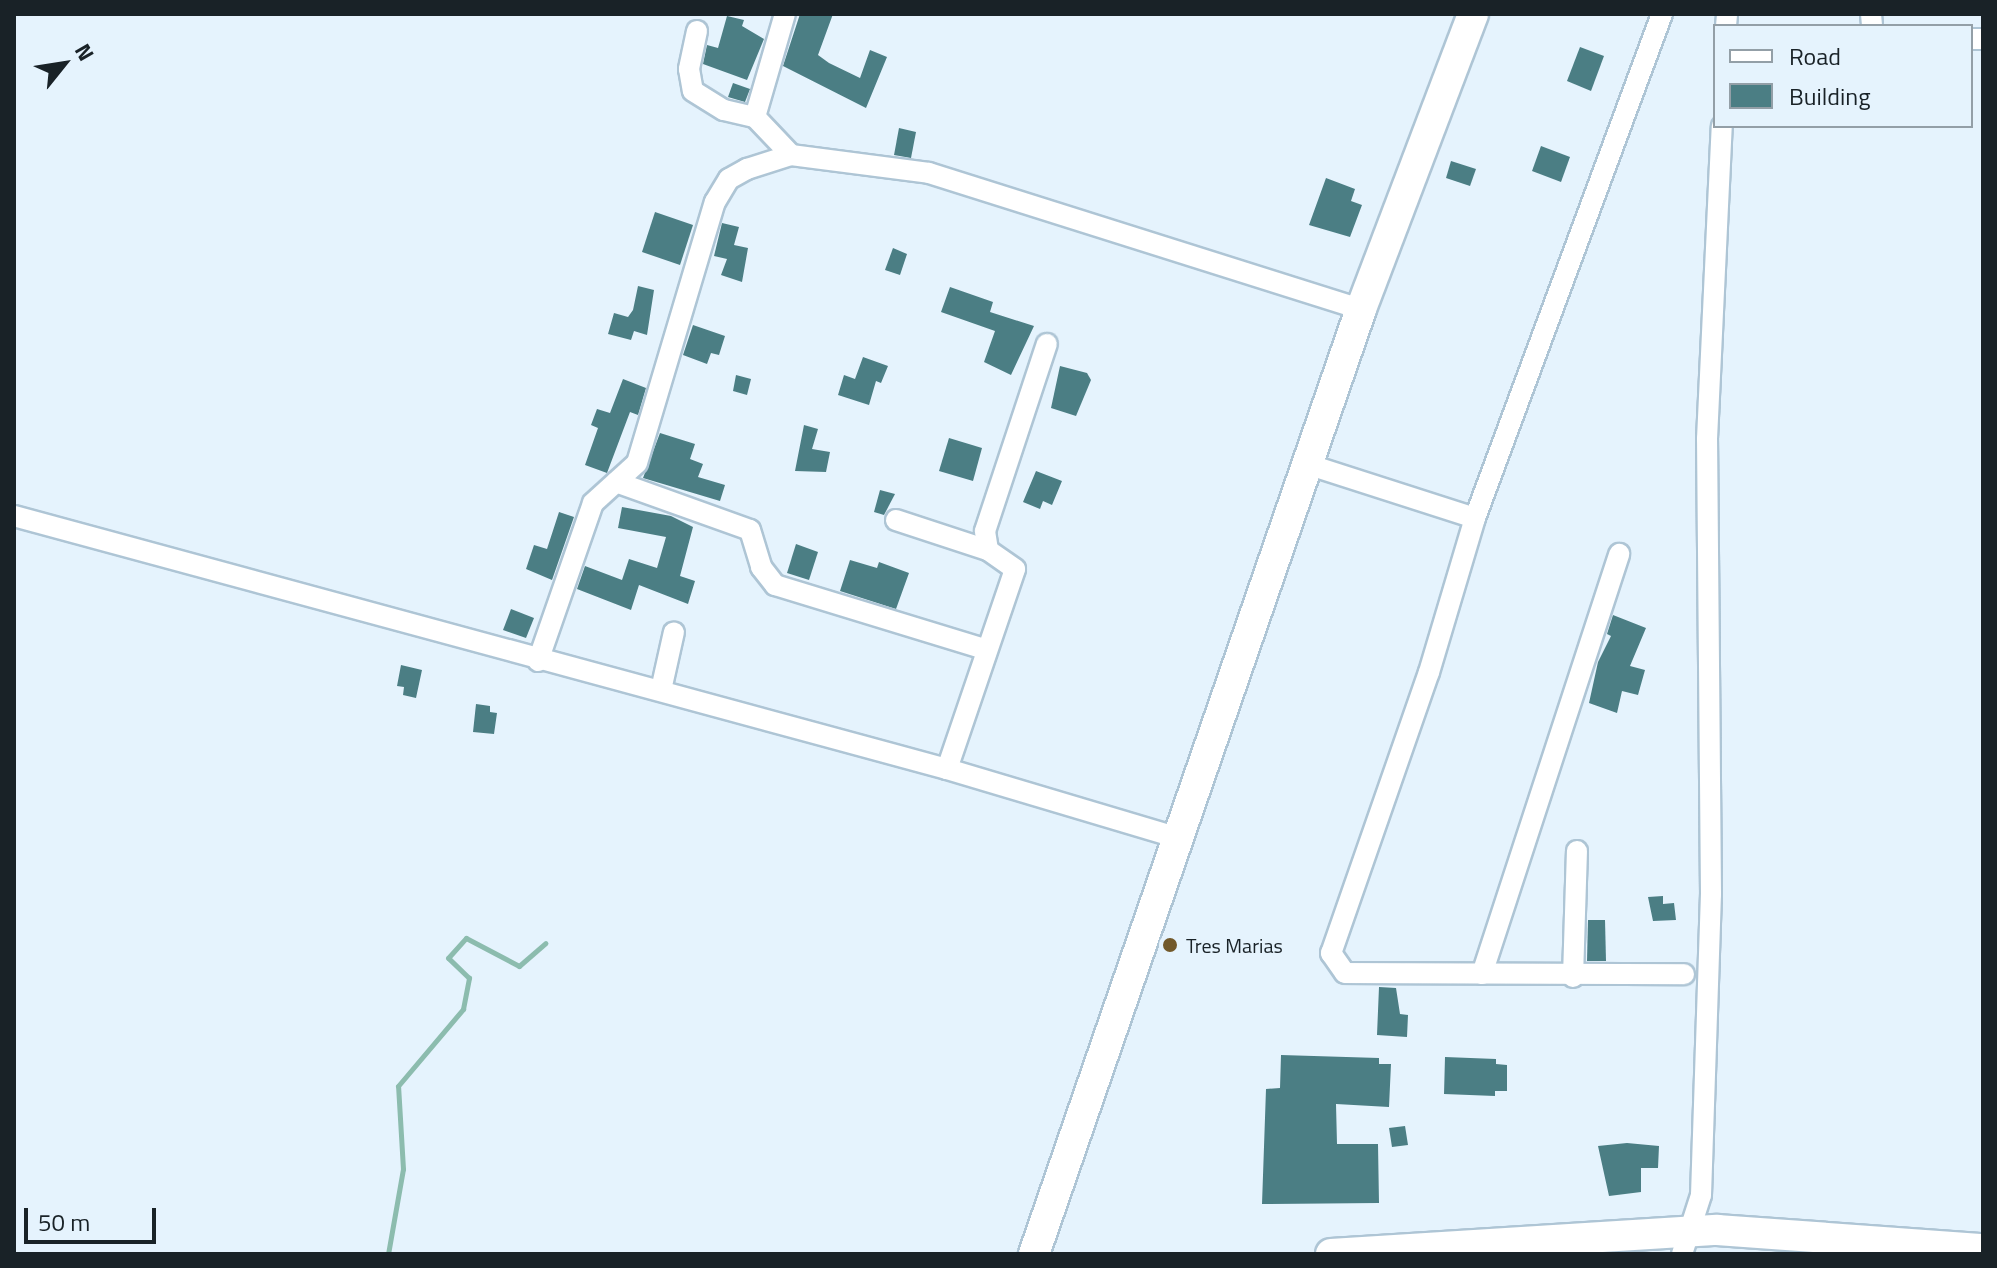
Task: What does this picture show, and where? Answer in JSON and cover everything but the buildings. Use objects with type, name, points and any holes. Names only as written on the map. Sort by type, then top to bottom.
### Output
[{"type":"street","points":[[755,117],[785,14]]},
{"type":"street","points":[[1034,1254],[1310,465],[1361,309],[1473,14]]},
{"type":"street","points":[[1662,14],[1475,518],[1429,672],[1331,953],[1345,973],[1573,977],[1684,974]]},
{"type":"street","points":[[697,31],[689,69],[693,91],[724,110],[755,117],[791,155]]},
{"type":"street","points":[[1685,1243],[1701,1195],[1711,894],[1707,439],[1722,128]]},
{"type":"street","points":[[538,661],[593,503],[637,463],[720,190],[747,169],[791,155],[929,173],[1361,309]]},
{"type":"street","points":[[988,550],[985,531],[1047,344]]},
{"type":"street","points":[[1310,465],[1475,518]]},
{"type":"street","points":[[616,482],[750,530],[761,567],[775,585],[984,649]]},
{"type":"street","points":[[14,516],[538,661],[661,690],[947,769],[1178,838]]},
{"type":"street","points":[[896,520],[988,550],[1015,569],[984,649],[947,769]]},
{"type":"street","points":[[1482,974],[1619,554]]},
{"type":"street","points":[[661,690],[674,632]]},
{"type":"street","points":[[1573,977],[1577,851]]},
{"type":"street","points":[[1331,1254],[1685,1243],[1983,1249]]},
{"type":"waterway","points":[[388,1254],[403,1169],[398,1086],[463,1009],[469,978],[448,958],[466,938],[519,966],[545,943]]},
{"type":"place","name":"Tres Marias","points":[[1170,945]]}]
